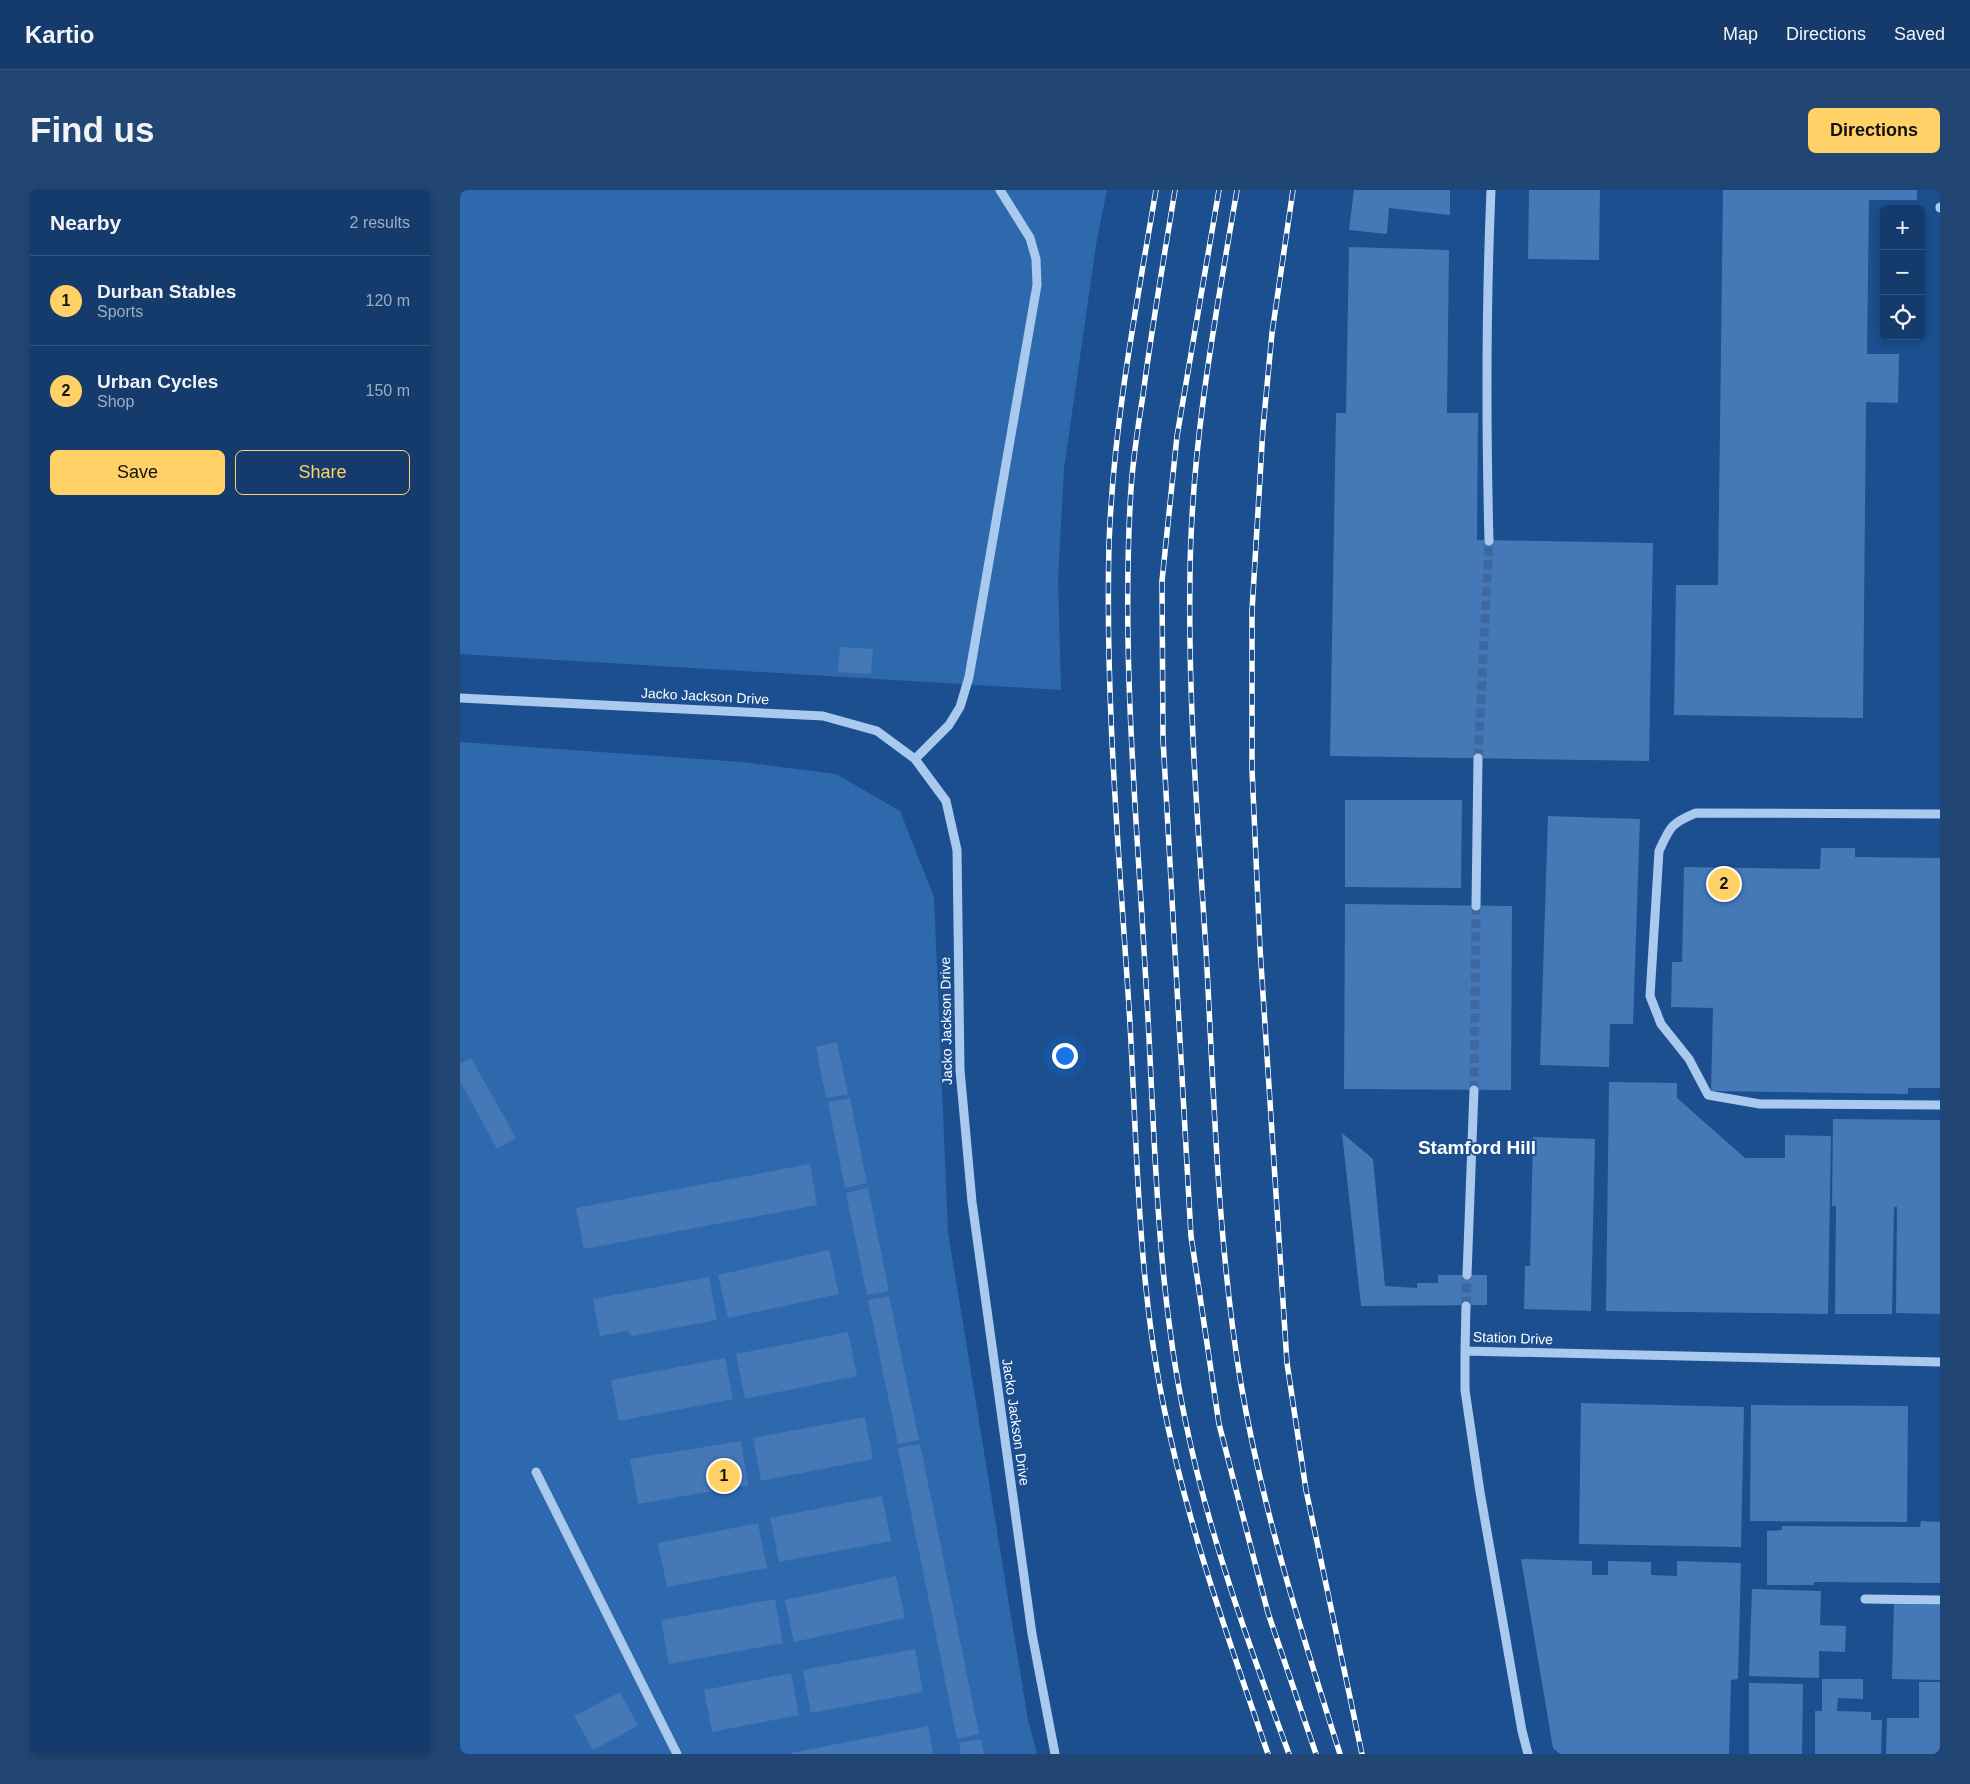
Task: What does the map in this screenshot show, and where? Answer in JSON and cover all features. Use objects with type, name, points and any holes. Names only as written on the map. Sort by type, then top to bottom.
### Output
[{"type":"street","points":[[915,759],[949,725],[960,707],[970,677],[1037,285],[1036,259],[1030,238],[1000,190]]},
{"type":"street","points":[[1489,541],[1486,395],[1491,190]]},
{"type":"street","name":"Jacko Jackson Drive","points":[[460,698],[823,716],[876,731],[915,759],[946,801],[958,850],[960,1070],[972,1202],[1032,1634],[1055,1754]]},
{"type":"street","points":[[1476,906],[1478,758]]},
{"type":"street","points":[[1940,814],[1703,813],[1676,822],[1666,834],[1659,851],[1650,996],[1661,1024],[1688,1059],[1708,1095],[1760,1104],[1940,1105]]},
{"type":"street","points":[[1466,1275],[1474,1090]]},
{"type":"street","points":[[1465,1351],[1466,1306]]},
{"type":"street","name":"Station Drive","points":[[1528,1754],[1522,1731],[1480,1492],[1465,1390],[1465,1351],[1940,1362]]},
{"type":"street","points":[[536,1472],[677,1754]]},
{"type":"street","points":[[1865,1599],[1940,1600]]},
{"type":"shaded area","points":[[460,190],[1107,190],[1096,245],[1064,469],[1058,580],[1061,690],[460,654]]},
{"type":"shaded area","points":[[460,742],[742,762],[836,774],[900,811],[934,897],[948,1232],[1028,1720],[1037,1754],[460,1754]]},
{"type":"building","points":[[1354,190],[1450,190],[1450,215],[1389,208],[1387,234],[1349,230]]},
{"type":"building","points":[[1529,190],[1600,190],[1599,260],[1528,259]]},
{"type":"building","points":[[1723,190],[1917,190],[1917,200],[1869,200],[1867,354],[1899,354],[1898,403],[1866,402],[1863,718],[1674,715],[1676,585],[1718,585]]},
{"type":"building","points":[[1349,247],[1449,250],[1447,413],[1478,413],[1477,540],[1653,543],[1649,761],[1330,756],[1336,413],[1346,413]]},
{"type":"building","points":[[840,647],[873,649],[871,674],[838,672]]},
{"type":"building","points":[[1345,800],[1462,800],[1461,888],[1345,887]]},
{"type":"building","points":[[1548,816],[1640,819],[1633,1024],[1610,1024],[1609,1067],[1540,1065]]},
{"type":"building","points":[[1821,848],[1855,848],[1855,857],[1940,858],[1940,1088],[1908,1088],[1908,1094],[1711,1091],[1713,1008],[1671,1007],[1672,962],[1682,962],[1684,867],[1820,869]]},
{"type":"building","points":[[1345,904],[1512,906],[1511,1090],[1344,1089]]},
{"type":"building","points":[[837,1042],[848,1094],[826,1098],[816,1047]]},
{"type":"building","points":[[471,1058],[516,1138],[497,1149],[460,1081],[460,1064]]},
{"type":"building","points":[[1609,1082],[1677,1083],[1677,1098],[1745,1158],[1785,1158],[1785,1135],[1831,1136],[1828,1314],[1606,1311]]},
{"type":"building","points":[[850,1098],[867,1183],[845,1188],[828,1102]]},
{"type":"building","points":[[1833,1119],[1940,1120],[1940,1314],[1896,1313],[1897,1207],[1894,1207],[1892,1314],[1835,1314],[1836,1206],[1832,1206]]},
{"type":"building","points":[[1342,1133],[1373,1159],[1385,1286],[1417,1288],[1417,1283],[1438,1283],[1438,1275],[1487,1275],[1487,1305],[1361,1306]]},
{"type":"building","points":[[1533,1137],[1595,1139],[1591,1311],[1524,1309],[1525,1266],[1530,1266]]},
{"type":"building","points":[[810,1164],[817,1205],[584,1249],[576,1208]]},
{"type":"building","points":[[868,1188],[889,1291],[867,1295],[846,1193]]},
{"type":"building","points":[[829,1250],[839,1294],[728,1318],[718,1275]]},
{"type":"building","points":[[709,1277],[717,1320],[632,1336],[628,1331],[600,1336],[593,1299]]},
{"type":"building","points":[[889,1296],[919,1440],[898,1444],[868,1300]]},
{"type":"building","points":[[848,1332],[857,1376],[745,1399],[736,1354]]},
{"type":"building","points":[[725,1358],[733,1399],[619,1421],[611,1380]]},
{"type":"building","points":[[1581,1403],[1744,1407],[1741,1547],[1579,1544]]},
{"type":"building","points":[[1751,1405],[1908,1406],[1907,1522],[1750,1521]]},
{"type":"building","points":[[865,1417],[873,1459],[761,1481],[753,1438]]},
{"type":"building","points":[[741,1441],[748,1485],[638,1504],[630,1459]]},
{"type":"building","points":[[920,1444],[979,1734],[957,1739],[898,1448]]},
{"type":"building","points":[[882,1496],[891,1541],[779,1562],[770,1518]]},
{"type":"building","points":[[1921,1521],[1940,1522],[1940,1583],[1814,1582],[1814,1585],[1767,1585],[1767,1531],[1782,1530],[1782,1526],[1920,1527]]},
{"type":"building","points":[[758,1523],[767,1568],[667,1587],[658,1543]]},
{"type":"building","points":[[1521,1559],[1592,1561],[1592,1575],[1608,1575],[1608,1561],[1651,1562],[1651,1575],[1677,1576],[1677,1561],[1741,1563],[1738,1679],[1731,1680],[1729,1754],[1560,1754],[1553,1748]]},
{"type":"building","points":[[896,1576],[905,1618],[794,1642],[785,1600]]},
{"type":"building","points":[[1752,1589],[1821,1591],[1820,1625],[1846,1626],[1845,1652],[1819,1651],[1819,1678],[1749,1676]]},
{"type":"building","points":[[775,1599],[783,1643],[669,1664],[661,1620]]},
{"type":"building","points":[[1894,1604],[1940,1605],[1940,1680],[1892,1679]]},
{"type":"building","points":[[915,1649],[923,1692],[811,1713],[803,1670]]},
{"type":"building","points":[[791,1673],[799,1715],[712,1732],[704,1690]]},
{"type":"building","points":[[1822,1679],[1863,1679],[1863,1699],[1838,1698],[1837,1711],[1871,1712],[1871,1720],[1882,1720],[1881,1754],[1815,1754],[1815,1711],[1822,1711]]},
{"type":"building","points":[[1919,1682],[1940,1682],[1940,1754],[1886,1754],[1887,1718],[1919,1718]]},
{"type":"building","points":[[1749,1683],[1803,1684],[1802,1754],[1749,1754]]},
{"type":"building","points":[[620,1692],[638,1726],[593,1750],[574,1716]]},
{"type":"building","points":[[928,1726],[933,1754],[791,1754],[791,1753]]},
{"type":"building","points":[[981,1739],[984,1754],[961,1754],[959,1743]]},
{"type":"tunnel","points":[[1478,758],[1489,541]]},
{"type":"tunnel","points":[[1474,1090],[1476,906]]},
{"type":"tunnel","points":[[1466,1306],[1467,1275]]},
{"type":"railway","points":[[1156,190],[1120,411],[1111,500],[1108,605],[1111,724],[1143,1261],[1148,1309],[1163,1403],[1184,1493],[1209,1580],[1268,1754]]},
{"type":"railway","points":[[1175,190],[1136,442],[1128,549],[1131,728],[1161,1251],[1175,1363],[1194,1462],[1217,1546],[1259,1672],[1289,1754]]},
{"type":"railway","points":[[1219,190],[1177,436],[1162,581],[1163,739],[1191,1236],[1219,1424],[1268,1613],[1316,1754]]},
{"type":"railway","points":[[1237,190],[1206,382],[1191,527],[1190,623],[1194,763],[1217,1164],[1232,1325],[1249,1426],[1283,1568],[1340,1754]]},
{"type":"railway","points":[[1293,190],[1272,333],[1263,428],[1252,611],[1252,769],[1260,948],[1287,1363],[1306,1490],[1362,1754]]},
{"type":"place","name":"Urban Cycles","points":[[1724,884]]},
{"type":"place","name":"Durban Stables","points":[[724,1476]]},
{"type":"district","name":"Stamford Hill","points":[[1477,1147]]}]
